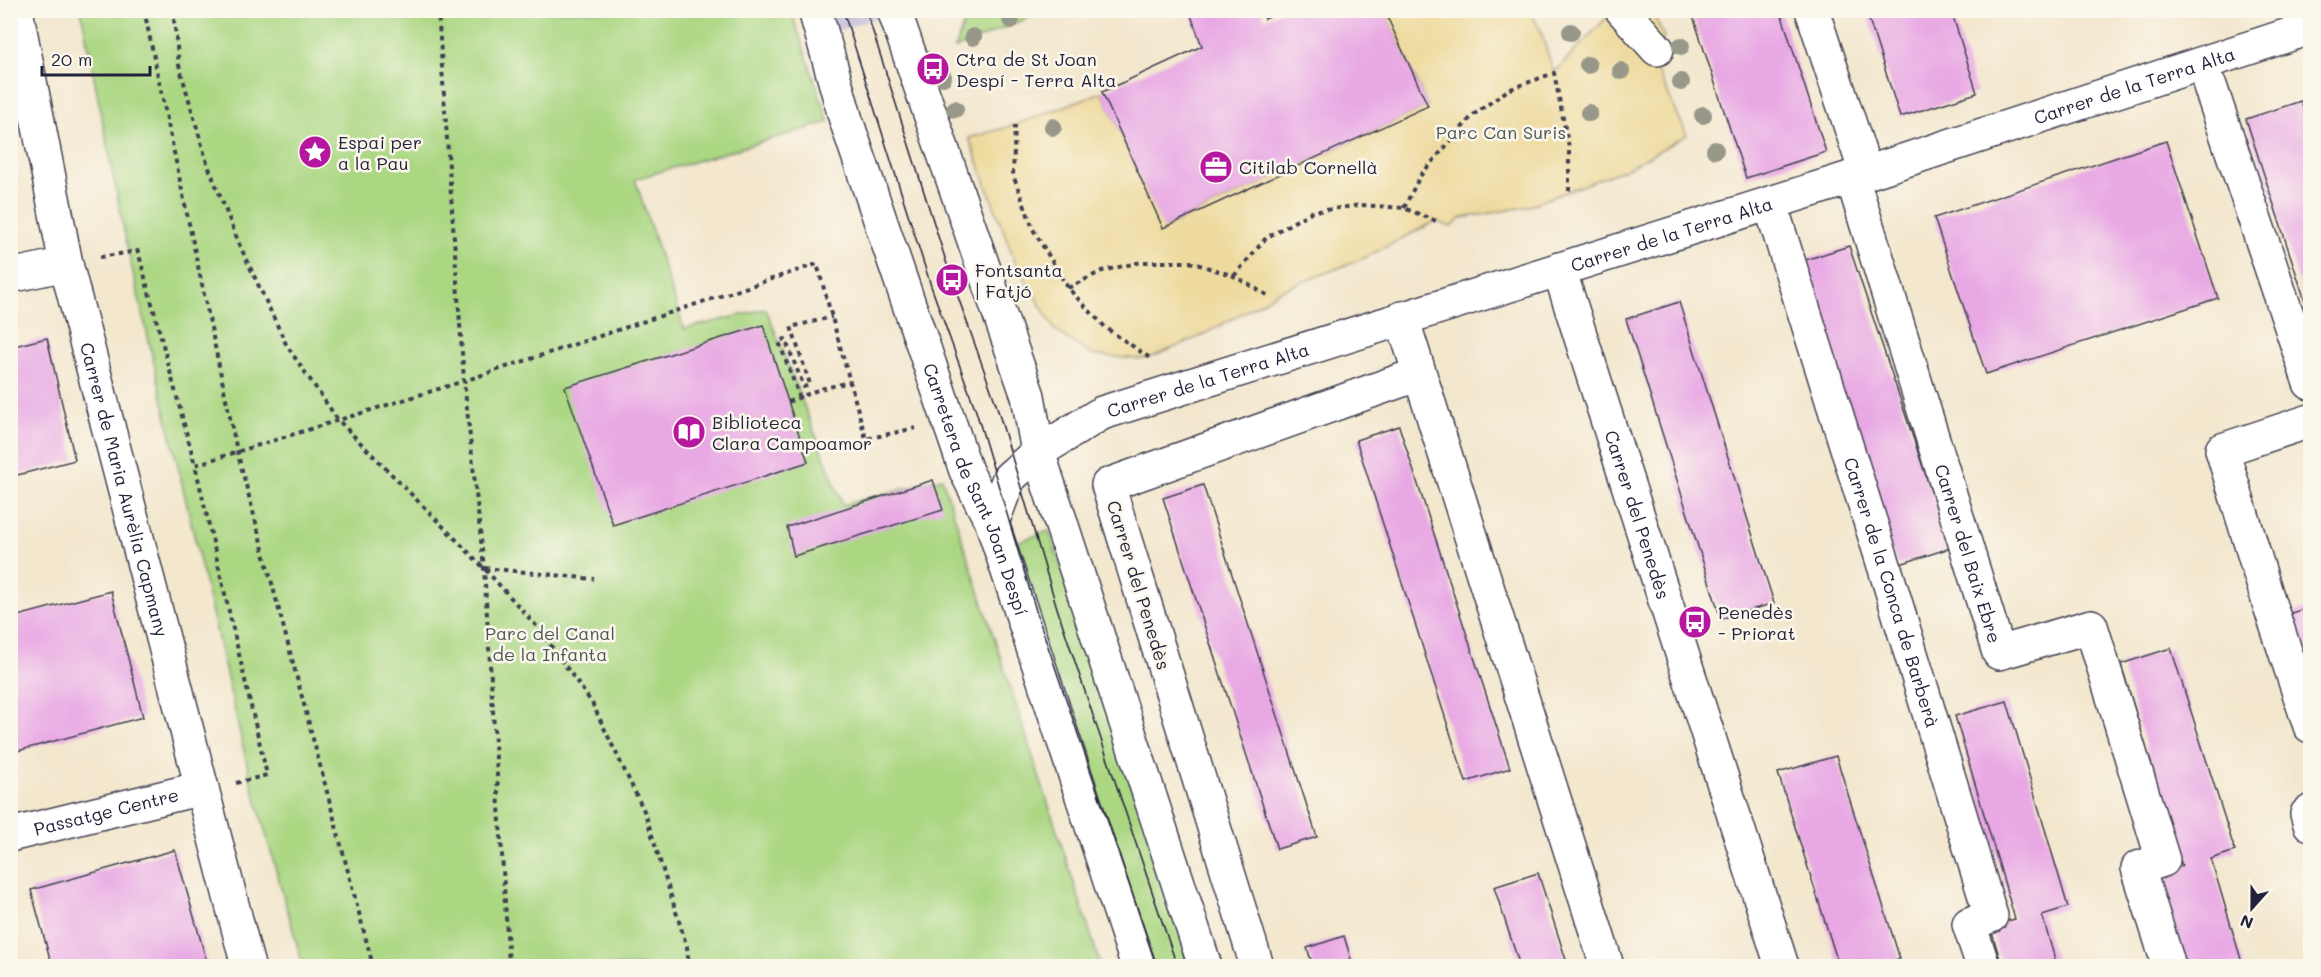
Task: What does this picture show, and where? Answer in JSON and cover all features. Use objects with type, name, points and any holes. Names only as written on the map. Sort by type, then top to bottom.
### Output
[{"type":"street","name":"Carrer de Maria Aurèlia Capmany","points":[[16,10],[66,264],[248,966]]},
{"type":"street","name":"Carretera de Sant Joan Despí","points":[[815,10],[846,120],[966,471],[992,523],[1138,966]]},
{"type":"street","points":[[894,10],[1028,396],[1038,452],[1205,966]]},
{"type":"street","points":[[1622,10],[1657,49]]},
{"type":"street","points":[[1812,10],[1859,175]]},
{"type":"street","name":"Carrer de la Terra Alta","points":[[992,523],[1009,478],[1038,452],[1102,413],[1859,175],[2310,28]]},
{"type":"street","points":[[2210,86],[2310,383]]},
{"type":"street","name":"Carrer del Baix Ebre","points":[[1859,175],[1999,653],[2091,626],[2163,860],[2138,868],[2169,966]]},
{"type":"street","name":"Carrer de la Conca de Barberà","points":[[1770,203],[1887,574],[1991,916],[1969,924],[1983,966]]},
{"type":"street","points":[[10,276],[66,264]]},
{"type":"street","name":"Carrer del Penedès","points":[[1559,268],[1782,966]]},
{"type":"street","points":[[1402,318],[1607,966]]},
{"type":"street","name":"Carrer del Penedès","points":[[1257,966],[1108,485],[1419,375]]},
{"type":"street","points":[[2310,421],[2222,450],[2310,726]]},
{"type":"street","name":"Passatge Centre","points":[[10,835],[202,788]]},
{"type":"street","points":[[2310,812],[2307,814],[2310,824]]},
{"type":"path","points":[[144,10],[237,451],[373,966]]},
{"type":"path","points":[[173,10],[179,65],[207,163],[240,246],[287,346],[338,420],[484,568],[539,628],[592,703],[645,813],[687,947],[689,966]]},
{"type":"path","points":[[429,10],[438,18]]},
{"type":"path","points":[[438,10],[464,381],[484,568],[509,966]]},
{"type":"path","points":[[1404,208],[1420,176],[1473,115],[1508,90],[1554,73],[1569,148],[1569,191]]},
{"type":"path","points":[[1015,125],[1013,175],[1034,231],[1068,288],[1106,328],[1150,358]]},
{"type":"path","points":[[1234,276],[1266,238],[1311,212],[1361,205],[1404,208],[1436,221]]},
{"type":"path","points":[[66,264],[138,251],[195,465],[267,776],[251,781],[202,788]]},
{"type":"path","points":[[1068,288],[1102,271],[1141,262],[1190,262],[1234,276],[1270,297]]},
{"type":"path","points":[[195,465],[464,381],[817,264],[866,439],[925,425],[950,424]]},
{"type":"path","points":[[800,398],[779,342],[785,339],[804,387],[810,384],[791,327],[832,317]]},
{"type":"path","points":[[788,402],[820,389],[850,382]]},
{"type":"path","points":[[484,568],[594,579]]},
{"type":"shaded area","points":[[830,11],[880,11],[882,16],[837,31]]},
{"type":"green space","name":"Parc del Canal de la Infanta","points":[[81,11],[791,11],[829,122],[635,179],[684,329],[766,309],[843,505],[942,478],[1101,966],[303,966],[251,781],[128,251]]},
{"type":"green space","points":[[975,11],[1044,11],[955,49],[967,14]]},
{"type":"green space","points":[[1049,531],[1193,966],[1148,966],[1008,545]]},
{"type":"sand","name":"Parc Can Suris","points":[[1384,10],[1529,11],[1540,29],[1554,73],[1613,11],[1652,11],[1664,37],[1652,59],[1687,135],[1628,168],[1526,207],[1462,218],[1451,227],[1436,221],[1362,259],[1279,291],[1201,336],[1150,358],[1092,355],[1055,330],[1016,264],[969,138],[1015,125],[1102,92],[1164,228],[1428,106]]},
{"type":"building","name":"Citilab Cornellà","points":[[1189,10],[1261,10],[1265,19],[1284,10],[1384,10],[1428,106],[1163,228],[1102,92],[1202,46]]},
{"type":"building","points":[[1691,10],[1780,10],[1826,152],[1746,178]]},
{"type":"building","points":[[1866,10],[1951,10],[1977,93],[1900,117]]},
{"type":"building","points":[[2301,101],[2310,131],[2310,316],[2246,119]]},
{"type":"building","points":[[2166,141],[2218,298],[1986,374],[1934,218]]},
{"type":"building","points":[[10,185],[16,210],[10,211]]},
{"type":"building","points":[[1849,246],[1950,548],[1897,565],[1796,263]]},
{"type":"building","points":[[1679,302],[1774,603],[1721,619],[1626,319]]},
{"type":"building","name":"Biblioteca Clara Campoamor","points":[[763,325],[808,462],[613,525],[565,387]]},
{"type":"building","points":[[47,338],[75,460],[10,477],[10,347]]},
{"type":"building","points":[[1399,426],[1510,768],[1466,782],[1356,440]]},
{"type":"building","points":[[933,480],[943,510],[794,556],[787,527]]},
{"type":"building","points":[[1203,485],[1317,837],[1277,849],[1163,498]]},
{"type":"building","points":[[111,591],[143,717],[10,753],[10,618]]},
{"type":"building","points":[[2310,607],[2310,684],[2288,614]]},
{"type":"building","points":[[2171,648],[2235,851],[2211,859],[2243,966],[2184,966],[2157,876],[2182,866],[2121,664]]},
{"type":"building","points":[[2007,701],[2068,907],[2042,915],[2057,966],[2002,966],[1990,926],[2015,919],[1955,716]]},
{"type":"building","points":[[1836,756],[1900,959],[1876,966],[1839,966],[1778,773]]},
{"type":"building","points":[[175,850],[208,966],[52,966],[31,890]]},
{"type":"building","points":[[1538,873],[1568,966],[1520,966],[1494,887]]},
{"type":"building","points":[[1344,936],[1353,966],[1313,966],[1307,948]]},
{"type":"tram line","points":[[843,10],[931,286],[976,411],[1037,614],[1157,966]]},
{"type":"tram line","points":[[866,10],[952,280],[996,404],[1057,608],[1177,966]]},
{"type":"place","name":"Ctra de St Joan Despí - Terra Alta","points":[[933,69]]},
{"type":"place","name":"Espai per a la Pau","points":[[315,152]]},
{"type":"place","name":"Citilab Cornellà","points":[[1216,167]]},
{"type":"place","name":"Fontsanta | Fatjó","points":[[952,280]]},
{"type":"place","name":"Biblioteca Clara Campoamor","points":[[689,432]]},
{"type":"place","name":"Penedès - Priorat","points":[[1695,622]]}]
